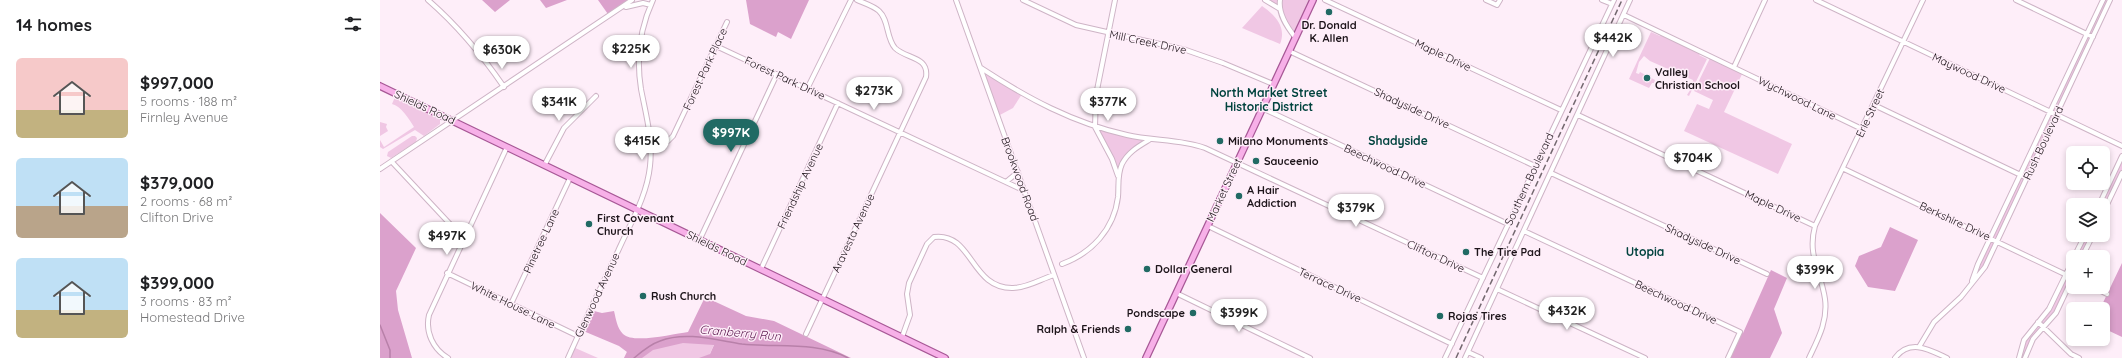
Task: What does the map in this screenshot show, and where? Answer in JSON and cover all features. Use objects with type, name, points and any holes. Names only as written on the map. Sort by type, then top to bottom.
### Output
[{"type":"main road","name":"Market Street","points":[[1146,358],[1313,0]]},
{"type":"main road","name":"Shields Road","points":[[380,86],[545,164],[570,178],[700,239],[945,358]]},
{"type":"street","points":[[428,0],[453,22],[474,46],[504,87]]},
{"type":"street","points":[[380,169],[454,121],[621,9],[632,0]]},
{"type":"street","name":"Glenwood Avenue","points":[[568,358],[637,210],[647,181],[650,128],[641,87],[639,62],[642,33],[653,0]]},
{"type":"street","points":[[807,88],[851,0]]},
{"type":"street","name":"Aravesta Avenue","points":[[806,334],[926,77],[926,70],[920,61],[895,48],[879,11],[857,0]]},
{"type":"street","name":"Brookwood Road","points":[[956,0],[1084,358]]},
{"type":"street","name":"Mill Creek Drive","points":[[1023,0],[1076,25],[1186,50],[1223,63],[1273,84]]},
{"type":"street","points":[[1114,0],[1109,33],[1096,95],[1095,127],[1114,163],[1118,176]]},
{"type":"street","points":[[1265,0],[1280,10]]},
{"type":"street","points":[[1280,0],[1280,10],[1288,28],[1295,37]]},
{"type":"street","name":"Maple Drive","points":[[1325,0],[1561,110]]},
{"type":"street","points":[[1486,0],[1497,5],[1500,0]]},
{"type":"street","points":[[1602,0],[1613,2]]},
{"type":"street","name":"Southern Boulevard","points":[[1465,358],[1588,94],[1630,0]]},
{"type":"street","points":[[1734,67],[1765,0]]},
{"type":"street","name":"Maywood Drive","points":[[1816,0],[2122,146]]},
{"type":"street","name":"Erie Street","points":[[1809,358],[1821,331],[1825,314],[1824,294],[1812,252],[1812,238],[1815,226],[1923,0]]},
{"type":"street","points":[[2016,0],[2093,37]]},
{"type":"street","name":"Rush Boulevard","points":[[1971,284],[1990,238],[2103,0]]},
{"type":"street","name":"Rush Boulevard","points":[[1919,347],[1934,322],[1960,297],[1985,267],[2110,0]]},
{"type":"street","name":"Southern Boulevard","points":[[1445,358],[1571,88],[1613,2]]},
{"type":"street","points":[[621,9],[643,3],[651,6]]},
{"type":"street","name":"Wychwood Lane","points":[[1624,15],[1862,129]]},
{"type":"street","name":"Forest Park Place","points":[[650,143],[668,141],[674,136],[727,22]]},
{"type":"street","name":"Forest Park Drive","points":[[716,46],[1025,191]]},
{"type":"street","name":"Shadyside Drive","points":[[1289,51],[1535,166]]},
{"type":"street","name":"Clifton Drive","points":[[981,68],[1040,104],[1095,127],[1150,140],[1200,146],[1483,278]]},
{"type":"street","points":[[700,239],[776,74]]},
{"type":"street","points":[[545,164],[564,128],[596,96]]},
{"type":"street","name":"Friendship Avenue","points":[[761,269],[838,103]]},
{"type":"street","points":[[1874,105],[2027,178]]},
{"type":"street","name":"Beechwood Drive","points":[[1262,108],[1508,224]]},
{"type":"street","name":"Maple Drive","points":[[1578,115],[1815,226]]},
{"type":"street","points":[[1062,264],[1087,251],[1108,228],[1117,199],[1118,176],[1122,164],[1128,155],[1150,140]]},
{"type":"street","points":[[448,358],[435,346],[430,335],[427,323],[430,309],[507,147]]},
{"type":"street","points":[[2102,198],[2122,156]]},
{"type":"street","points":[[392,162],[464,239]]},
{"type":"street","name":"Berkshire Drive","points":[[1844,168],[2066,274]]},
{"type":"street","points":[[1006,182],[1018,172]]},
{"type":"street","name":"Shadyside Drive","points":[[1551,173],[1767,274]]},
{"type":"street","points":[[2110,198],[2122,173]]},
{"type":"street","name":"Pinetree Lane","points":[[511,304],[570,178]]},
{"type":"street","name":"Terrace Drive","points":[[1208,226],[1452,344]]},
{"type":"street","name":"Beechwood Drive","points":[[1524,231],[1740,332],[1728,358]]},
{"type":"street","points":[[902,337],[910,315],[907,294],[909,283],[927,244],[934,237],[947,238],[959,245],[968,254],[983,276],[1002,286],[1017,288],[1054,275]]},
{"type":"street","name":"White House Lane","points":[[447,273],[578,336]]},
{"type":"street","points":[[2019,358],[2024,340],[2053,303],[2066,274]]},
{"type":"street","points":[[1497,289],[1645,358]]},
{"type":"street","points":[[2025,358],[2033,339],[2044,328],[2059,307],[2066,292]]},
{"type":"street","points":[[1176,293],[1310,358]]},
{"type":"street","points":[[2053,303],[2059,307]]},
{"type":"street","points":[[2038,322],[2072,354],[2079,358]]},
{"type":"street","points":[[1895,358],[1905,349],[1919,347],[1947,358]]},
{"type":"street","points":[[1468,352],[1481,358]]},
{"type":"shaded area","points":[[482,0],[510,0],[495,12]]},
{"type":"shaded area","points":[[540,0],[567,0],[546,8]]},
{"type":"shaded area","points":[[598,0],[632,0],[610,17]]},
{"type":"shaded area","points":[[746,0],[809,0],[791,39],[778,32],[776,37],[750,24]]},
{"type":"shaded area","points":[[1265,0],[1313,0],[1295,37],[1280,9]]},
{"type":"shaded area","points":[[2103,0],[2110,0],[1985,267],[1971,284],[1978,264]]},
{"type":"shaded area","points":[[1262,6],[1275,17],[1281,27],[1282,38],[1280,44],[1242,28]]},
{"type":"shaded area","points":[[1651,32],[1660,36],[1661,33],[1702,52],[1699,55],[1707,59],[1689,96],[1687,95],[1692,87],[1693,80],[1650,61],[1644,56],[1639,62],[1636,73],[1639,74],[1640,72],[1655,80],[1654,83],[1652,83],[1649,88],[1629,79]]},
{"type":"shaded area","points":[[1711,56],[1743,72],[1724,112],[1792,144],[1778,174],[1684,131],[1697,104],[1709,109],[1713,100],[1694,91]]},
{"type":"shaded area","points":[[981,68],[1022,94],[1013,108],[998,116]]},
{"type":"shaded area","points":[[395,97],[437,116],[440,120],[440,124],[424,136],[415,130],[383,149],[380,147],[380,140],[384,147],[414,127],[402,110],[392,104]]},
{"type":"shaded area","points":[[380,122],[387,124],[386,127],[388,131],[380,136]]},
{"type":"shaded area","points":[[1095,127],[1150,140],[1128,155],[1118,176]]},
{"type":"shaded area","points":[[412,136],[417,138],[416,142],[391,158],[387,156],[388,152]]},
{"type":"shaded area","points":[[2122,156],[2122,173],[2110,198],[2102,198],[2106,190],[2110,190],[2110,182]]},
{"type":"shaded area","points":[[380,213],[416,248],[396,291],[398,310],[412,358],[380,358]]},
{"type":"shaded area","points":[[1890,227],[1918,240],[1895,291],[1868,287],[1855,266],[1859,256],[1881,247]]},
{"type":"shaded area","points":[[2082,242],[2090,242],[2086,250],[2078,250]]},
{"type":"shaded area","points":[[2122,263],[2122,337],[2110,331],[2110,302],[2103,302],[2107,294],[2110,294],[2110,288]]},
{"type":"shaded area","points":[[1771,270],[1787,278],[1774,309],[1782,333],[1770,358],[1728,358],[1740,332],[1743,333]]},
{"type":"shaded area","points":[[2066,273],[2066,293],[2036,336],[2025,358],[2019,358],[2024,340],[2042,319]]},
{"type":"shaded area","points":[[705,297],[746,316],[774,321],[851,358],[699,358],[710,354],[714,345],[683,343],[653,350],[642,358],[624,358],[627,352],[619,346],[581,330],[590,310],[602,313],[614,311],[619,329],[628,337],[644,338],[688,332]]},
{"type":"shaded area","points":[[633,339],[716,340],[708,358],[624,358]]},
{"type":"shaded area","points":[[573,347],[598,358],[568,358]]},
{"type":"waterway","name":"Cranberry Run","points":[[380,325],[390,350],[390,358]]},
{"type":"waterway","name":"Cranberry Run","points":[[634,358],[657,342],[670,338],[690,336],[742,344],[810,347],[823,349],[848,358]]},
{"type":"railway","points":[[1456,358],[1622,0]]},
{"type":"place","name":"Dr. Donald K. Allen","points":[[1329,12]]},
{"type":"place","name":"Valley Christian School","points":[[1647,78]]},
{"type":"place","name":"Milano Monuments","points":[[1220,141]]},
{"type":"place","name":"Sauceenio","points":[[1256,161]]},
{"type":"place","name":"A Hair Addiction","points":[[1239,196]]},
{"type":"place","name":"First Covenant Church","points":[[589,224]]},
{"type":"place","name":"The Tire Pad","points":[[1466,252]]},
{"type":"place","name":"Dollar General","points":[[1147,269]]},
{"type":"place","name":"Rush Church","points":[[643,296]]},
{"type":"place","name":"Pondscape","points":[[1193,313]]},
{"type":"place","name":"Rojas Tires","points":[[1440,316]]},
{"type":"place","name":"Ralph & Friends","points":[[1128,329]]},
{"type":"district","name":"North Market Street Historic District","points":[[1269,100]]},
{"type":"district","name":"Shadyside","points":[[1398,141]]},
{"type":"district","name":"Utopia","points":[[1645,252]]}]
